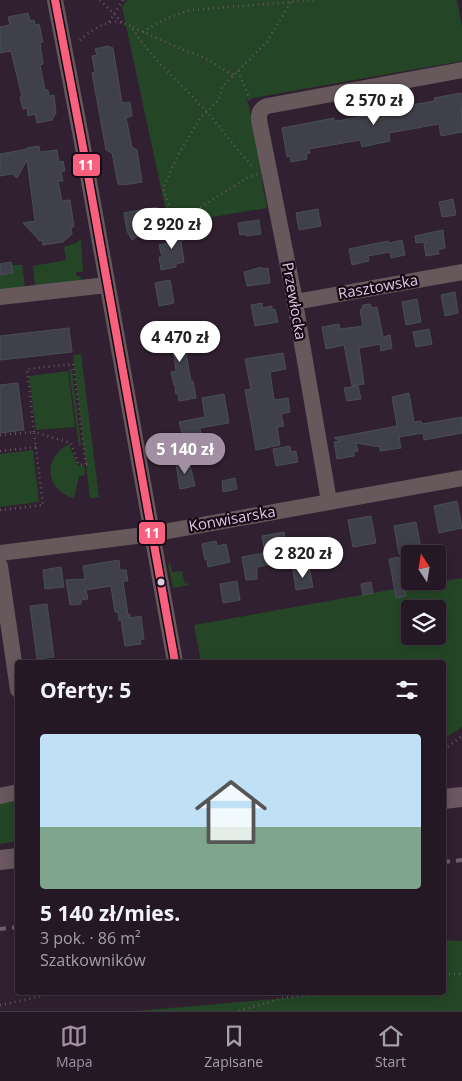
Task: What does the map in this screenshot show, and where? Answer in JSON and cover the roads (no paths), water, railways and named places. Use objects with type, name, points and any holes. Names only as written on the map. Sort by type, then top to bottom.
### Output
[{"type":"main road","points":[[446,799],[462,796]]},
{"type":"main road","points":[[0,860],[15,858]]},
{"type":"street","points":[[54,0],[175,660]]},
{"type":"street","name":"Przewłocka","points":[[329,501],[295,302],[260,125],[263,109],[462,70]]},
{"type":"street","name":"Rasztowska","points":[[295,302],[462,272]]},
{"type":"street","points":[[0,297],[107,285]]},
{"type":"street","name":"Konwisarska","points":[[0,553],[152,534],[462,478]]},
{"type":"street","points":[[0,566],[15,669]]},
{"type":"street","points":[[0,796],[15,793]]},
{"type":"railway","points":[[446,862],[462,860]]},
{"type":"railway","points":[[0,929],[15,927]]}]
